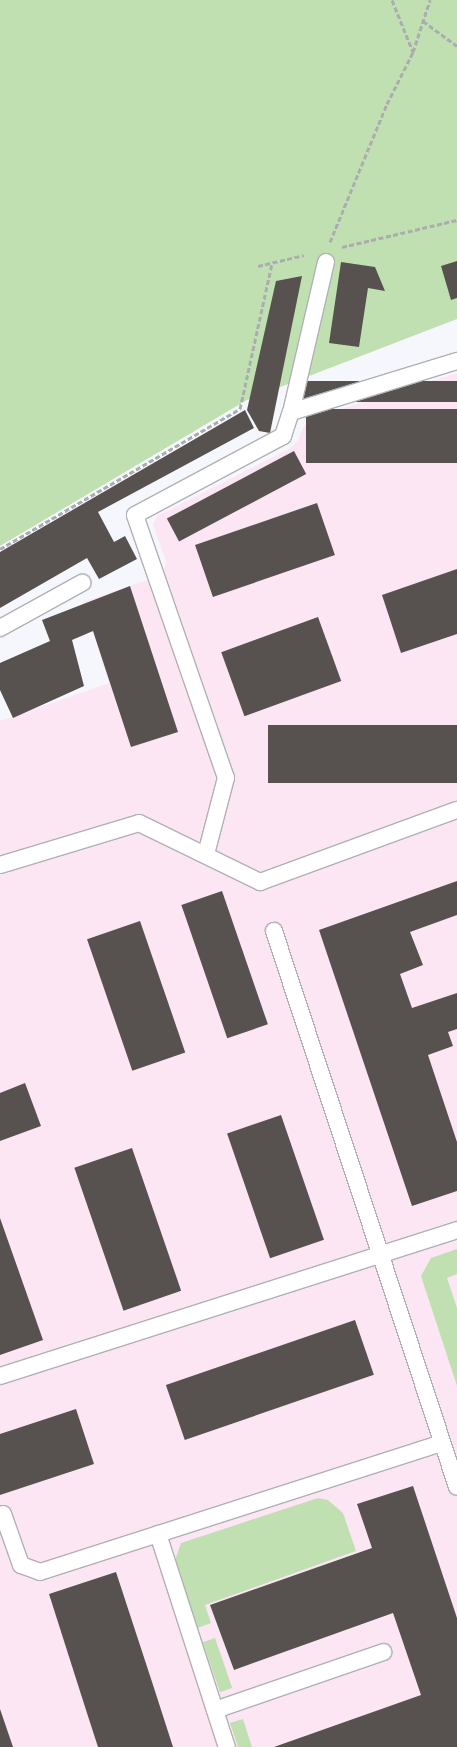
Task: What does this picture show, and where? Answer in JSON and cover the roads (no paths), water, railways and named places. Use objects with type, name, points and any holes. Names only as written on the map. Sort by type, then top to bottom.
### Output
[{"type":"lane","points":[[206,854],[226,778],[135,515],[283,436],[291,412],[326,256]]},
{"type":"lane","points":[[291,412],[457,361]]},
{"type":"lane","points":[[0,628],[82,583]]},
{"type":"lane","points":[[0,865],[139,823],[206,854],[260,882],[457,810]]},
{"type":"lane","points":[[274,931],[457,1487]]},
{"type":"lane","points":[[0,1376],[457,1230]]},
{"type":"lane","points":[[3,1514],[21,1565],[40,1572],[442,1443]]},
{"type":"lane","points":[[158,1534],[227,1747]]},
{"type":"lane","points":[[215,1710],[383,1652]]}]
